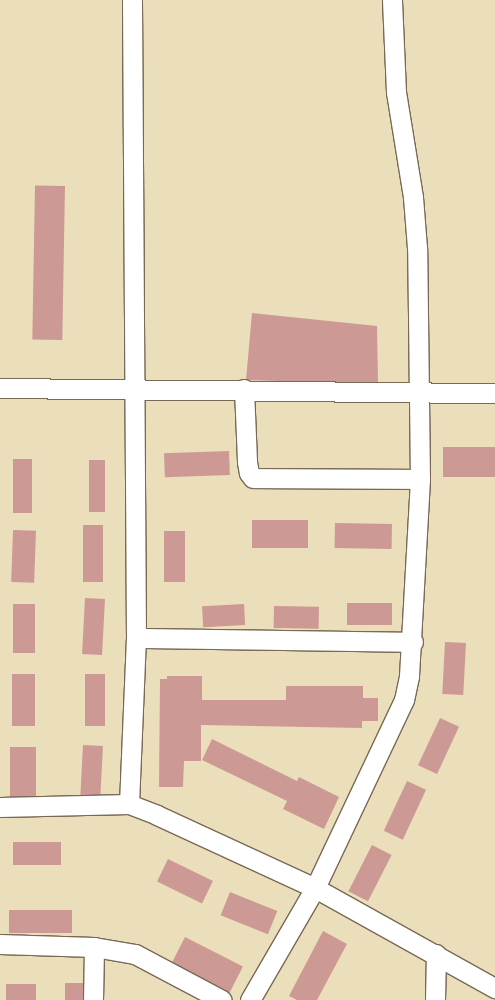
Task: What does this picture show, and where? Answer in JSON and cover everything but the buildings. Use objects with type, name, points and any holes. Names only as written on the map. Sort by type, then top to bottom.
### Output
[{"type":"street","points":[[129,804],[136,638],[132,0]]},
{"type":"street","points":[[250,1000],[315,888],[404,700],[413,642],[420,479],[417,248],[413,197],[396,92],[392,0]]},
{"type":"street","points":[[0,388],[244,389],[495,393]]},
{"type":"street","points":[[244,389],[247,462],[249,473],[253,478],[420,479]]},
{"type":"street","points":[[136,638],[413,642]]},
{"type":"street","points":[[0,806],[129,804],[157,815],[315,888],[495,988]]},
{"type":"street","points":[[0,944],[94,947],[134,954],[153,962],[222,1000]]},
{"type":"street","points":[[93,1000],[94,947]]},
{"type":"street","points":[[435,1000],[436,954]]}]
